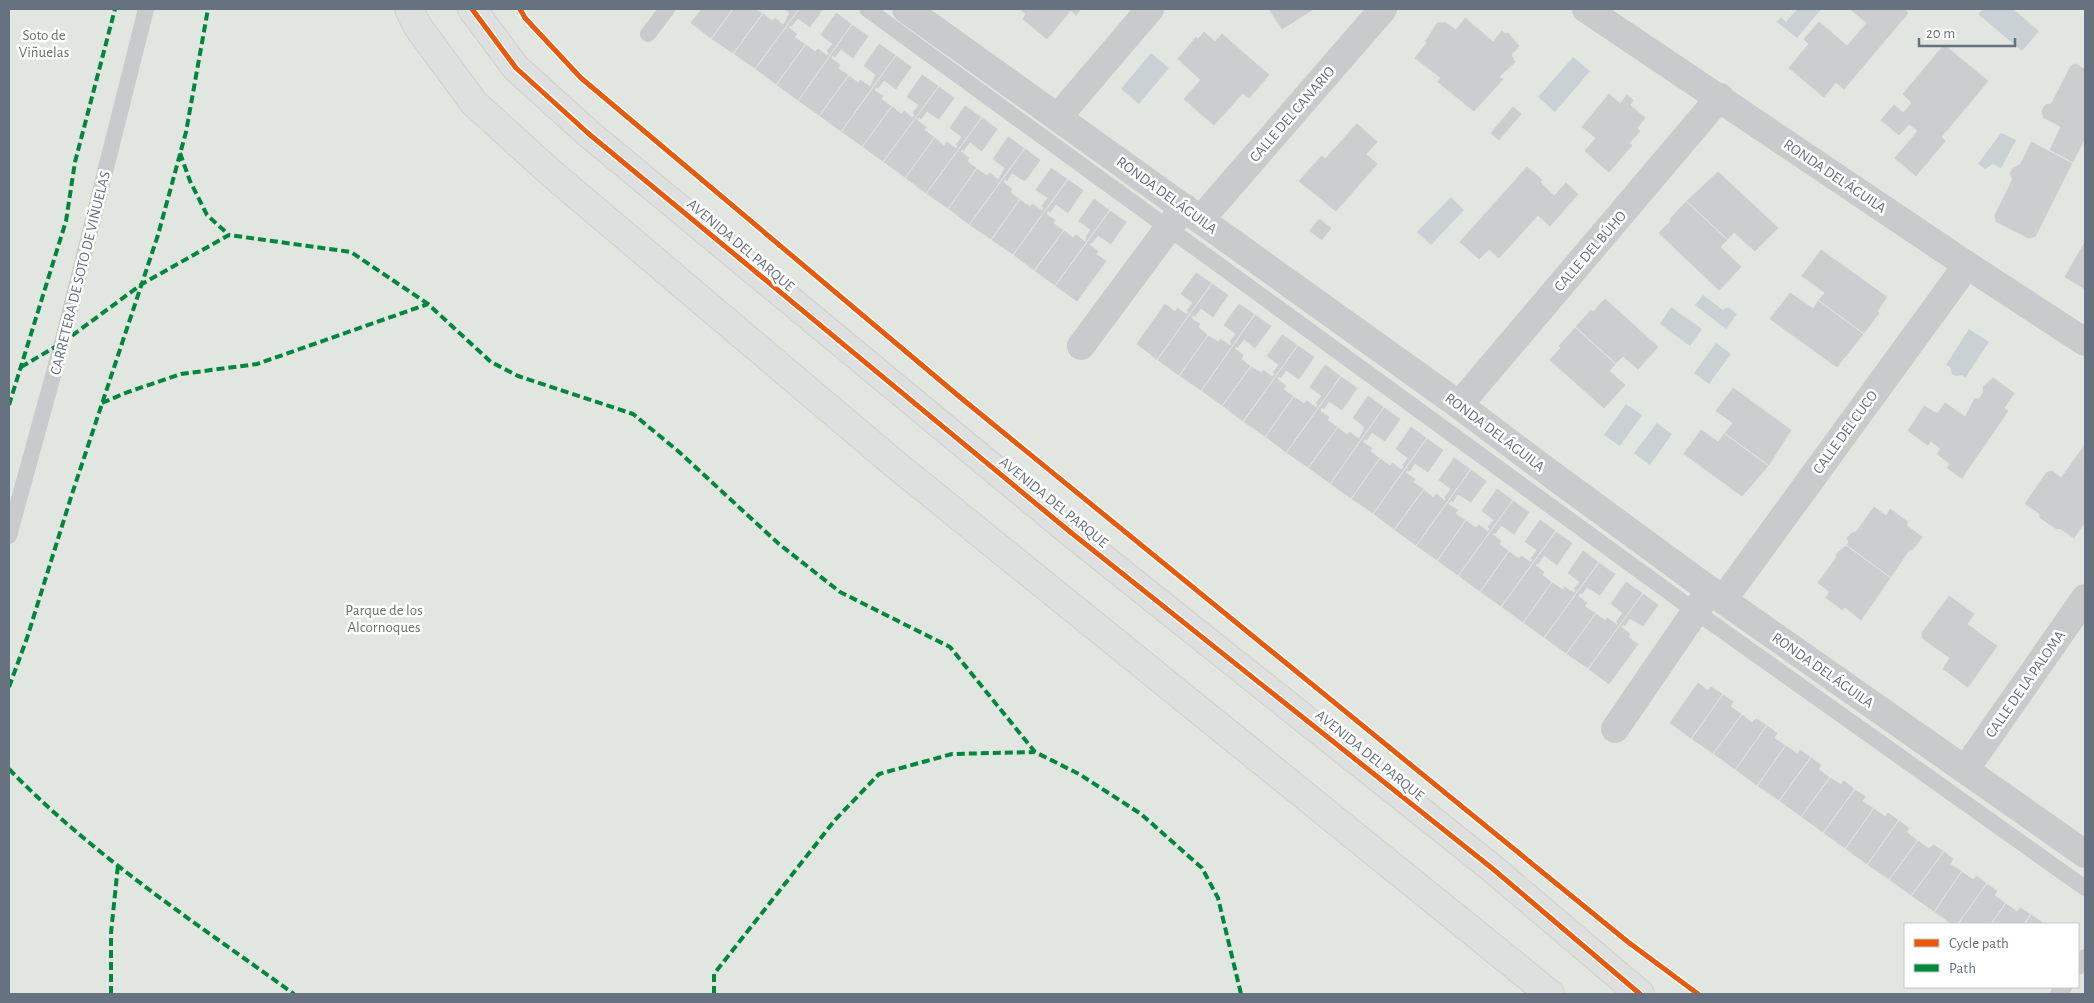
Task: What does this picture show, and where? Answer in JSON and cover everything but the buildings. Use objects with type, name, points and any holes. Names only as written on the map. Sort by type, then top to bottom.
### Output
[{"type":"street","points":[[409,9],[418,27],[474,103],[551,173],[896,465],[1550,994]]},
{"type":"street","name":"AVENIDA DEL PARQUE","points":[[472,9],[516,68],[589,134],[1069,531],[1493,868],[1640,994]]},
{"type":"street","name":"RONDA DEL ÁGUILA","points":[[906,9],[1459,405],[1709,600],[1965,770],[2085,854]]},
{"type":"street","points":[[1058,117],[1150,9]]},
{"type":"street","name":"CALLE DEL CANARIO","points":[[1081,346],[1168,229],[1192,213],[1383,9]]},
{"type":"street","name":"RONDA DEL ÁGUILA","points":[[1586,9],[2085,342]]},
{"type":"street","name":"CALLE DEL BÚHO","points":[[1459,405],[1720,97]]},
{"type":"street","name":"CALLE DEL CUCO","points":[[1615,729],[1709,600],[1967,265]]},
{"type":"street","name":"CALLE DE LA PALOMA","points":[[1965,770],[2085,598]]},
{"type":"lane","name":"CARRETERA DE SOTO DE VIÑUELAS","points":[[9,536],[65,334],[146,9]]},
{"type":"lane","points":[[648,34],[667,9]]},
{"type":"lane","points":[[867,9],[1168,229],[1709,600],[2085,888]]},
{"type":"green space","points":[[9,9],[2085,9],[2085,994],[9,994]]},
{"type":"shaded area","points":[[1797,9],[1821,9],[1797,38],[1777,22],[1781,17],[1786,22]]},
{"type":"shaded area","points":[[1983,9],[2013,9],[2039,31],[2022,51],[1978,14]]},
{"type":"shaded area","points":[[1151,53],[1169,68],[1139,104],[1121,89]]},
{"type":"shaded area","points":[[1573,57],[1590,71],[1555,112],[1538,97]]},
{"type":"shaded area","points":[[2001,133],[2016,140],[2001,168],[1993,164],[1985,169],[1978,164]]},
{"type":"shaded area","points":[[1451,197],[1464,210],[1431,245],[1417,232]]},
{"type":"shaded area","points":[[1703,295],[1723,310],[1728,307],[1737,314],[1726,329],[1695,305]]},
{"type":"shaded area","points":[[1671,307],[1702,329],[1690,346],[1660,324]]},
{"type":"shaded area","points":[[1969,329],[1989,342],[1965,378],[1962,375],[1956,376],[1952,374],[1950,367],[1946,365]]},
{"type":"shaded area","points":[[1716,343],[1731,354],[1709,384],[1694,373]]},
{"type":"shaded area","points":[[1626,404],[1642,415],[1620,446],[1604,435]]},
{"type":"shaded area","points":[[1657,423],[1672,434],[1650,465],[1634,453]]},
{"type":"marked path","points":[[9,405],[66,221],[75,162],[115,9]]},
{"type":"marked path","points":[[9,687],[27,638],[72,494],[158,235],[186,132],[208,9]]},
{"type":"marked path","points":[[180,153],[190,181],[207,215],[229,235]]},
{"type":"marked path","points":[[21,367],[62,343],[142,284],[229,235],[351,252],[428,304],[491,362],[518,376],[633,414],[678,451],[779,544],[840,592],[950,647],[1035,752],[1079,774],[1141,814],[1202,868],[1218,898],[1241,994]]},
{"type":"marked path","points":[[102,403],[181,374],[257,364],[428,304]]},
{"type":"marked path","points":[[714,994],[714,974],[835,820],[879,774],[952,754],[1035,752]]},
{"type":"marked path","points":[[9,769],[41,801],[110,860],[294,994]]},
{"type":"marked path","points":[[111,994],[111,933],[118,865]]},
{"type":"cycle path","points":[[472,9],[516,68],[589,134],[1069,531],[1493,869],[1640,994]]},
{"type":"cycle path","points":[[520,9],[525,18],[581,78],[961,398],[1628,942],[1698,994]]},
{"type":"park label","name":"Soto de Viñuelas","points":[[44,44]]},
{"type":"park label","name":"Parque de los Alcornoques","points":[[384,618]]}]
